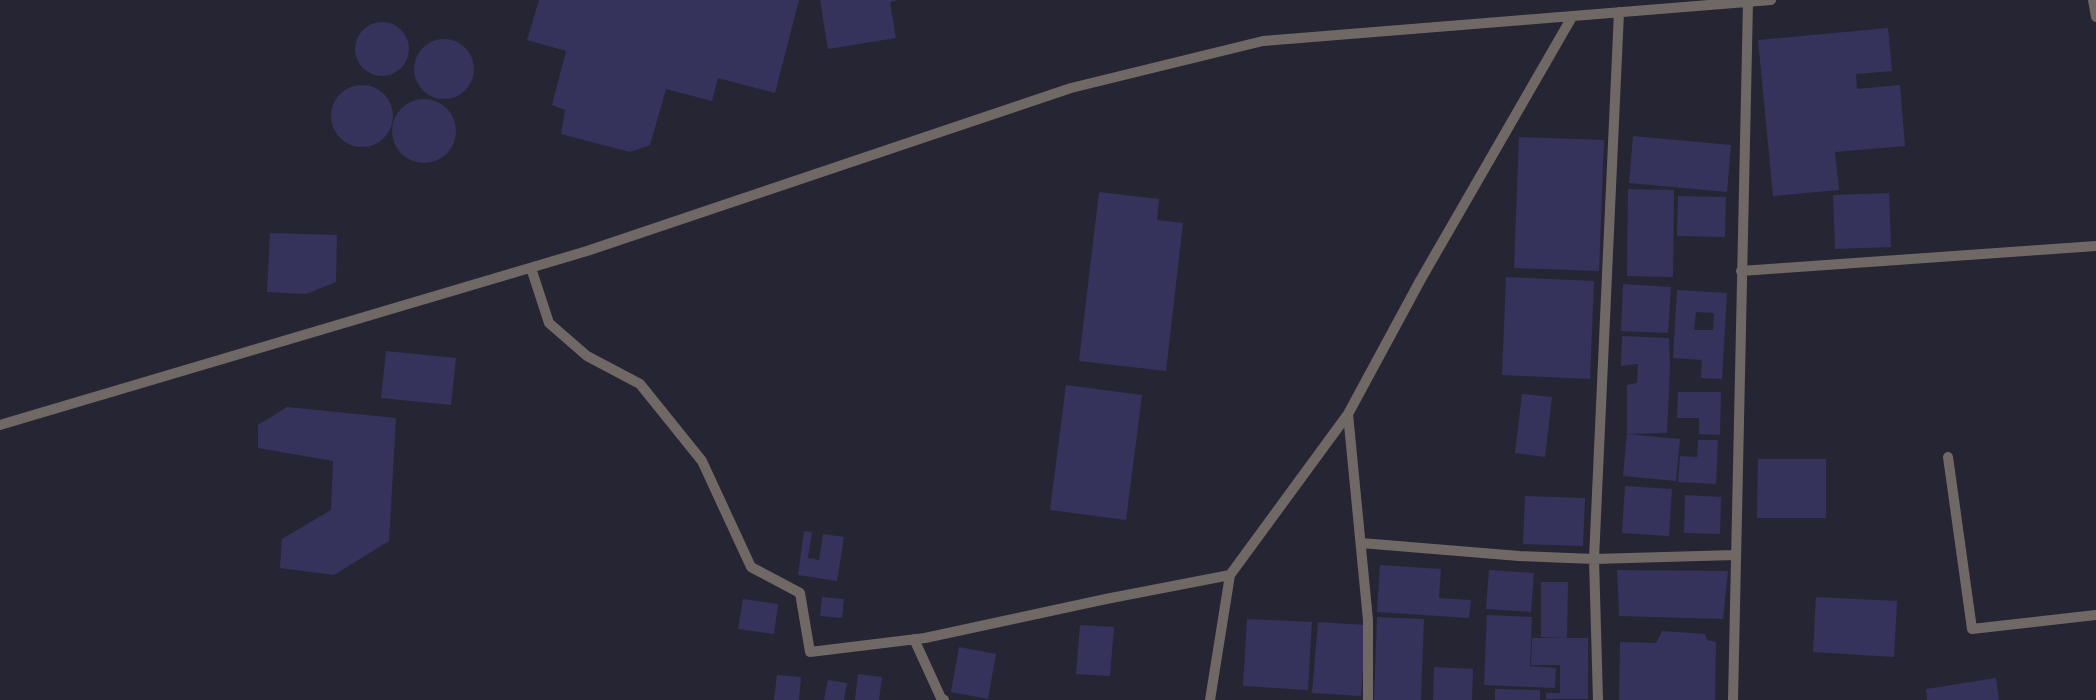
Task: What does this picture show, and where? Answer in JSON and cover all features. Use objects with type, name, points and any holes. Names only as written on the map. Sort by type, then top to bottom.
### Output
[{"type":"street","points":[[0,425],[595,249],[1071,88],[1263,41],[1771,0]]},
{"type":"street","points":[[2093,0],[2096,17]]},
{"type":"street","points":[[1733,700],[1748,2]]},
{"type":"street","points":[[1598,700],[1594,559],[1619,12]]},
{"type":"street","points":[[1210,700],[1230,576],[1348,414],[1421,279],[1572,17]]},
{"type":"street","points":[[1742,271],[2096,246]]},
{"type":"street","points":[[531,268],[549,323],[587,356],[640,384],[702,461],[751,567],[800,593],[810,652],[914,639],[1106,599],[1230,576]]},
{"type":"street","points":[[1348,414],[1368,620],[1368,700]]},
{"type":"street","points":[[1948,457],[1972,629],[2096,615]]},
{"type":"street","points":[[1361,543],[1520,556],[1594,559],[1735,555]]},
{"type":"street","points":[[914,639],[941,698],[944,700]]},
{"type":"building","points":[[539,0],[799,0],[775,93],[718,78],[712,101],[666,89],[650,145],[630,152],[561,134],[565,110],[552,105],[566,51],[527,40]]},
{"type":"building","points":[[820,0],[898,0],[890,2],[896,38],[828,49]]},
{"type":"building","points":[[377,22],[387,22],[397,26],[405,34],[409,44],[409,54],[405,64],[397,72],[387,76],[377,76],[367,72],[359,64],[355,54],[355,44],[359,34],[367,26]]},
{"type":"building","points":[[1888,28],[1892,71],[1856,74],[1857,89],[1900,85],[1905,146],[1835,152],[1839,190],[1773,196],[1758,40]]},
{"type":"building","points":[[438,39],[450,39],[461,44],[469,52],[474,63],[472,81],[461,94],[450,99],[438,99],[427,94],[419,86],[414,75],[414,63],[419,52],[427,44]]},
{"type":"building","points":[[362,85],[374,87],[384,94],[391,104],[393,116],[391,128],[384,138],[374,145],[362,147],[350,145],[340,138],[333,128],[331,116],[333,104],[340,94],[350,87]]},
{"type":"building","points":[[418,99],[430,99],[447,108],[454,119],[456,131],[454,143],[447,154],[430,163],[418,163],[406,158],[397,149],[392,137],[392,125],[397,113],[406,104]]},
{"type":"building","points":[[1633,136],[1731,145],[1727,192],[1629,183]]},
{"type":"building","points":[[1519,137],[1604,140],[1599,271],[1514,268]]},
{"type":"building","points":[[1628,189],[1674,190],[1673,277],[1627,276]]},
{"type":"building","points":[[1099,192],[1159,199],[1157,220],[1183,223],[1166,371],[1079,361]]},
{"type":"building","points":[[1889,193],[1891,247],[1835,249],[1833,195]]},
{"type":"building","points":[[1678,196],[1726,197],[1725,237],[1677,236]]},
{"type":"building","points":[[270,233],[337,235],[336,282],[306,294],[267,292]]},
{"type":"building","points":[[1506,277],[1594,281],[1590,379],[1502,375]]},
{"type":"building","points":[[1623,284],[1671,287],[1668,333],[1621,331]]},
{"type":"building","points":[[1677,290],[1727,293],[1722,379],[1701,378],[1702,360],[1673,358]],"holes":[[[1696,312],[1714,313],[1713,330],[1694,330]]]},
{"type":"building","points":[[1622,336],[1669,338],[1670,366],[1667,433],[1627,434],[1627,385],[1637,383],[1638,364],[1621,366]]},
{"type":"building","points":[[386,351],[456,358],[451,405],[381,398]]},
{"type":"building","points":[[1066,385],[1142,395],[1126,520],[1050,510]]},
{"type":"building","points":[[1678,392],[1721,392],[1720,435],[1699,434],[1699,418],[1677,418]]},
{"type":"building","points":[[1522,394],[1552,397],[1545,457],[1515,453]]},
{"type":"building","points":[[287,407],[396,418],[389,541],[334,575],[280,568],[282,539],[331,510],[333,461],[258,448],[258,425]]},
{"type":"building","points":[[1627,434],[1680,439],[1676,481],[1623,476]]},
{"type":"building","points":[[1698,440],[1718,440],[1716,484],[1678,482],[1680,456],[1697,457]]},
{"type":"building","points":[[1758,459],[1826,459],[1826,518],[1757,518]]},
{"type":"building","points":[[1625,486],[1672,489],[1669,536],[1622,533]]},
{"type":"building","points":[[1685,495],[1721,497],[1720,534],[1684,533]]},
{"type":"building","points":[[1525,496],[1585,498],[1583,546],[1523,544]]},
{"type":"building","points":[[804,531],[812,532],[808,558],[819,560],[823,534],[844,537],[837,581],[798,575]]},
{"type":"building","points":[[1380,565],[1441,569],[1439,598],[1471,600],[1469,618],[1377,612]]},
{"type":"building","points":[[1489,570],[1534,573],[1531,612],[1486,609]]},
{"type":"building","points":[[1617,570],[1728,571],[1723,619],[1619,616]]},
{"type":"building","points":[[1541,582],[1568,582],[1567,638],[1541,637]]},
{"type":"building","points":[[822,597],[844,599],[842,618],[820,616]]},
{"type":"building","points":[[1816,597],[1897,601],[1894,657],[1813,652]]},
{"type":"building","points":[[743,599],[778,604],[774,634],[738,629]]},
{"type":"building","points":[[1487,615],[1532,617],[1530,666],[1556,668],[1555,688],[1484,685]]},
{"type":"building","points":[[1377,617],[1424,619],[1421,700],[1374,700]]},
{"type":"building","points":[[1247,619],[1312,622],[1308,690],[1243,686]]},
{"type":"building","points":[[1318,622],[1366,625],[1361,696],[1312,693]]},
{"type":"building","points":[[1080,625],[1114,627],[1110,676],[1076,674]]},
{"type":"building","points":[[1662,631],[1705,634],[1707,640],[1716,642],[1715,700],[1619,700],[1620,642],[1656,643]]},
{"type":"building","points":[[1532,638],[1588,638],[1588,699],[1546,699],[1546,693],[1560,693],[1560,665],[1531,665]]},
{"type":"building","points":[[959,647],[996,654],[988,699],[951,692]]},
{"type":"building","points":[[1434,667],[1473,669],[1472,700],[1433,700]]},
{"type":"building","points":[[858,674],[882,677],[879,700],[855,700]]},
{"type":"building","points":[[777,675],[801,677],[799,700],[774,700]]},
{"type":"building","points":[[1996,678],[1999,700],[1927,700],[1926,689]]},
{"type":"building","points":[[828,680],[847,683],[844,700],[824,700]]},
{"type":"building","points":[[1495,689],[1540,690],[1540,700],[1495,700]]}]
